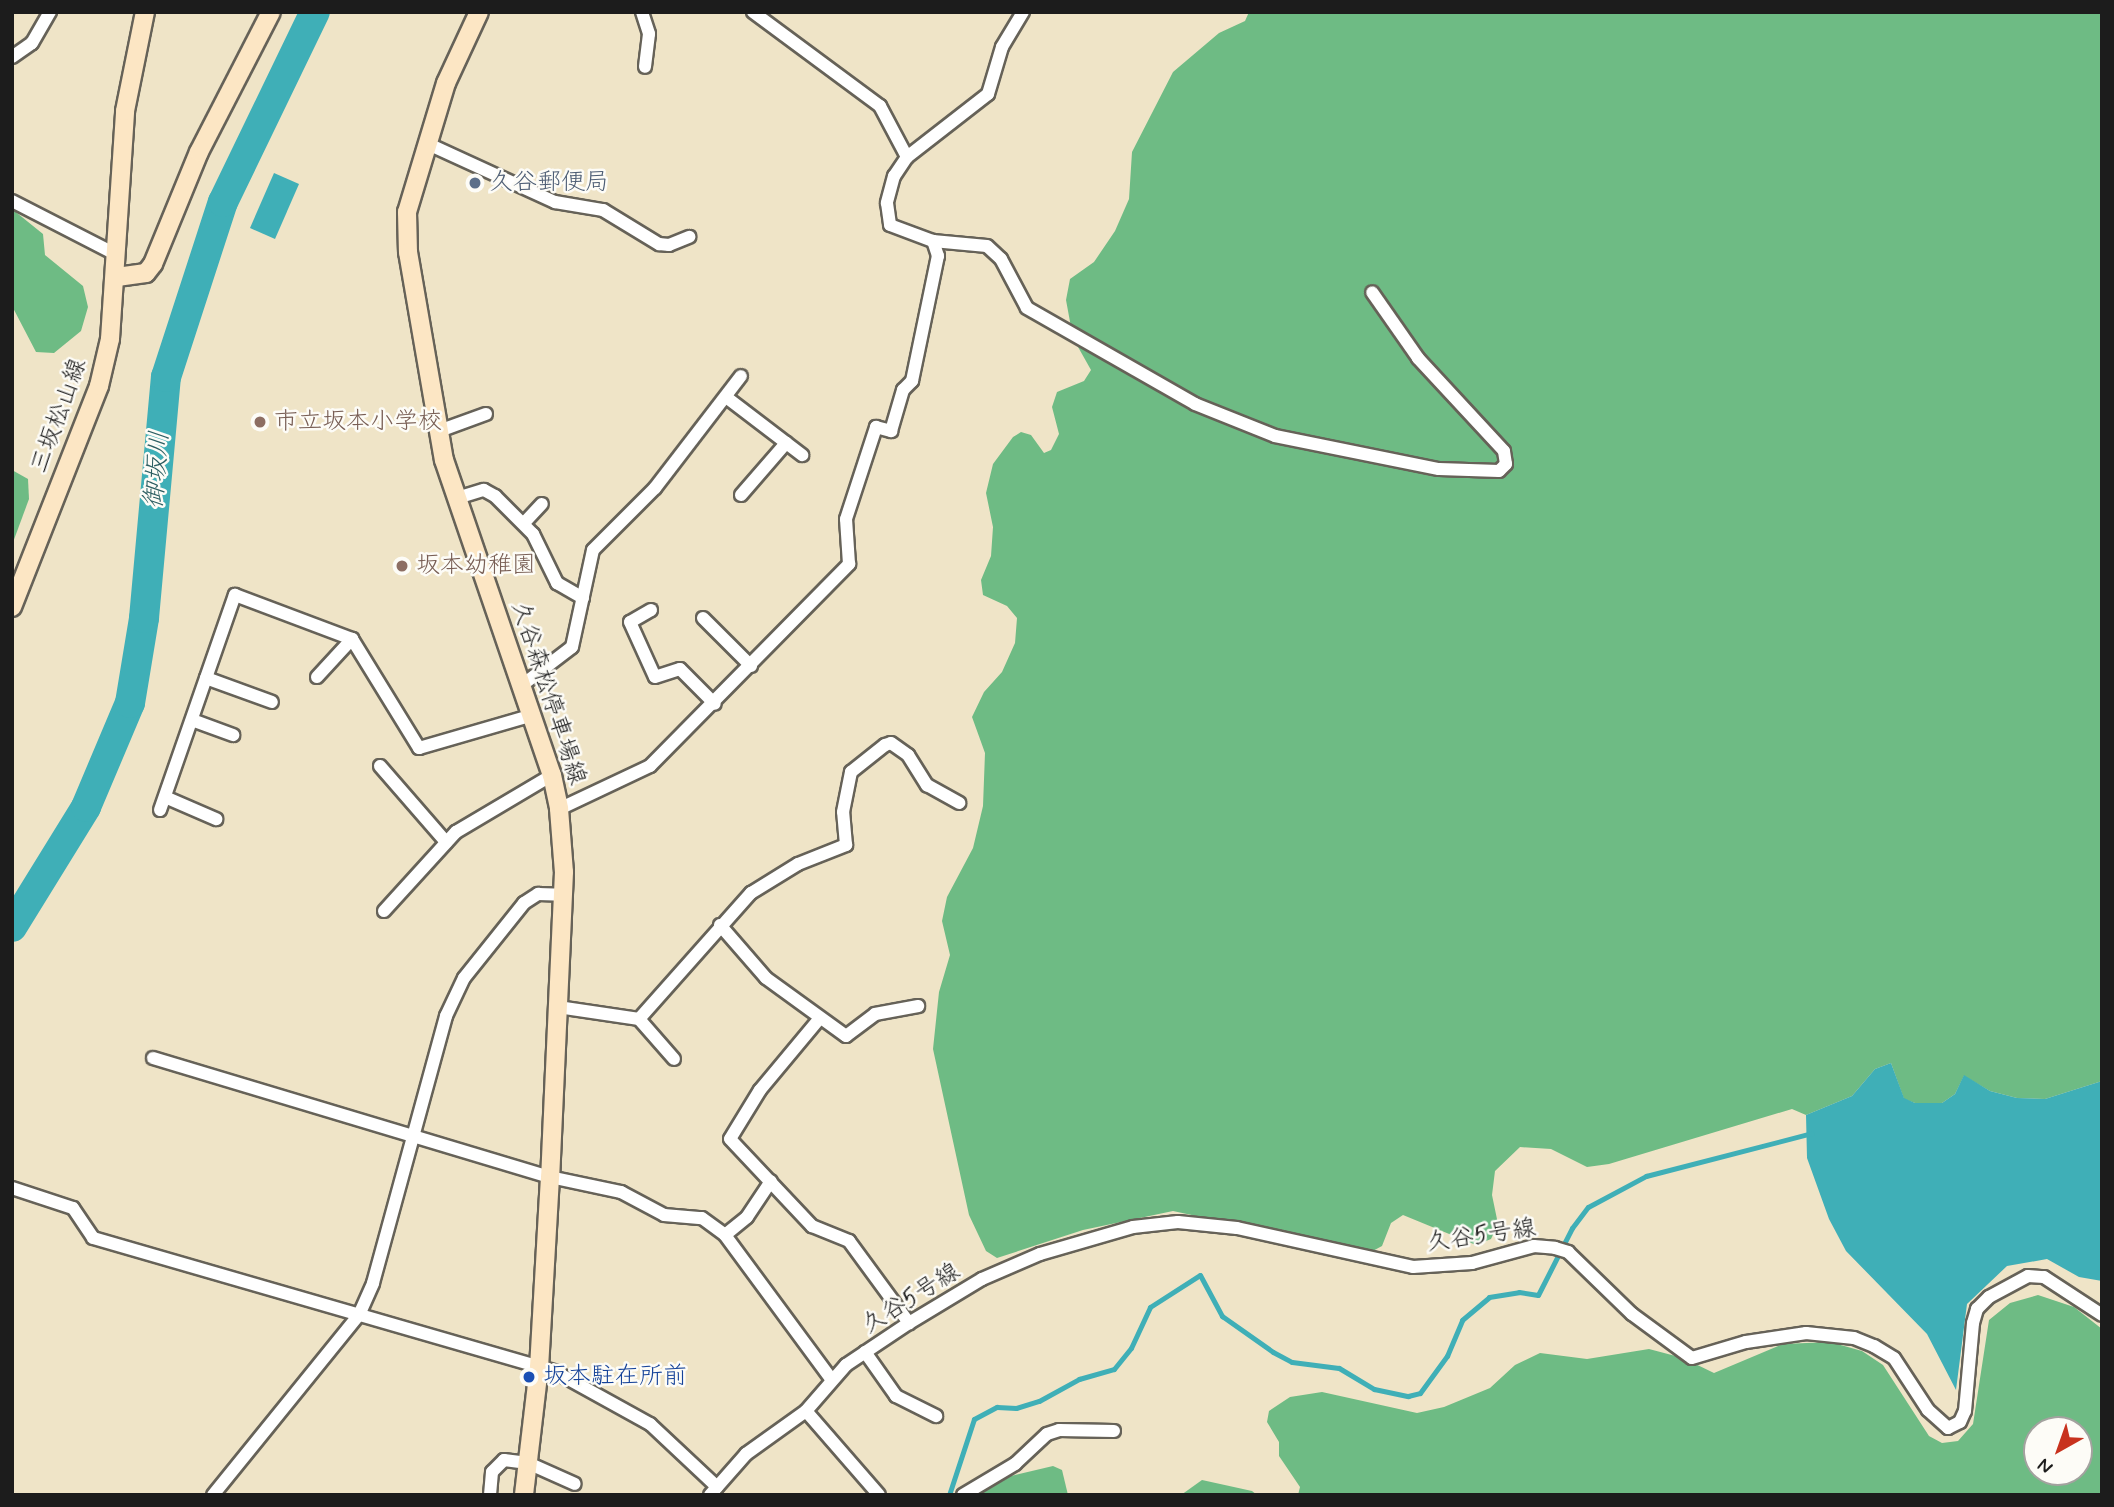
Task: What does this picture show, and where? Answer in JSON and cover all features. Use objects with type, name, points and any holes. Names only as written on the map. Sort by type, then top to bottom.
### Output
[{"type":"main road","name":"三坂松山線","points":[[12,607],[99,386],[117,277],[125,111],[145,12]]},
{"type":"main road","points":[[117,277],[146,274],[153,264],[199,152],[271,12]]},
{"type":"main road","name":"久谷森松停車場線","points":[[479,12],[446,83],[407,212],[407,225],[439,431],[457,498],[552,775],[559,809],[562,895],[550,1177],[539,1367],[524,1495]]},
{"type":"street","points":[[12,57],[32,43],[50,12]]},
{"type":"street","points":[[642,12],[649,34],[645,66]]},
{"type":"street","points":[[753,12],[880,106],[907,157]]},
{"type":"street","points":[[1023,12],[1002,47],[988,94],[907,157],[894,176],[887,216],[897,230],[933,241],[987,246],[1001,260],[1027,309],[1195,404],[1275,436],[1439,469],[1499,471],[1506,464],[1503,451],[1418,358],[1373,292]]},
{"type":"street","points":[[426,143],[555,202],[603,210],[659,244],[669,245],[689,237]]},
{"type":"street","points":[[12,201],[117,255]]},
{"type":"street","points":[[559,809],[650,766],[715,704],[849,564],[846,519],[876,427],[891,431],[903,390],[912,381],[938,256],[933,241]]},
{"type":"street","points":[[520,687],[572,647],[589,556],[655,488],[741,376]]},
{"type":"street","points":[[726,397],[802,455]]},
{"type":"street","points":[[439,431],[486,414]]},
{"type":"street","points":[[741,495],[786,443]]},
{"type":"street","points":[[457,498],[484,490],[524,523],[557,583],[583,598]]},
{"type":"street","points":[[524,523],[542,504]]},
{"type":"street","points":[[160,810],[235,595],[352,639],[419,748],[530,716]]},
{"type":"street","points":[[650,610],[631,622],[655,677],[680,669],[715,704]]},
{"type":"street","points":[[703,618],[751,666]]},
{"type":"street","points":[[317,677],[352,639]]},
{"type":"street","points":[[206,678],[272,702]]},
{"type":"street","points":[[192,720],[233,734]]},
{"type":"street","points":[[639,1019],[674,984],[740,901],[774,877],[846,845],[843,812],[851,772],[885,745],[891,743],[908,755],[927,785],[959,803]]},
{"type":"street","points":[[380,766],[446,842]]},
{"type":"street","points":[[384,911],[446,842],[552,775]]},
{"type":"street","points":[[165,797],[216,819]]},
{"type":"street","points":[[213,1495],[359,1315],[373,1283],[446,1016],[464,978],[523,903],[538,894],[562,895]]},
{"type":"street","points":[[720,925],[766,978],[846,1036],[875,1014],[918,1006]]},
{"type":"street","points":[[558,1007],[639,1019],[674,1059]]},
{"type":"street","points":[[820,1018],[760,1090],[730,1139],[812,1226],[849,1241],[909,1323]]},
{"type":"street","points":[[153,1058],[550,1177],[621,1192],[664,1215],[702,1219],[725,1235],[832,1380]]},
{"type":"street","points":[[725,1235],[747,1217],[771,1181]]},
{"type":"street","points":[[12,1188],[73,1208],[93,1238],[539,1367],[650,1424],[713,1491]]},
{"type":"street","name":"久谷5号線","points":[[713,1491],[746,1454],[806,1411],[832,1380],[865,1352],[909,1323],[982,1279],[1040,1254],[1133,1227],[1178,1222],[1237,1228],[1413,1266],[1472,1263],[1534,1246],[1555,1248],[1568,1252],[1632,1314],[1692,1358],[1782,1335],[1807,1333],[1854,1338],[1894,1358],[1933,1416],[1948,1428],[1960,1422],[1965,1411],[1973,1323],[1978,1309],[1989,1297],[2028,1276],[2044,1277],[2102,1315]]},
{"type":"street","points":[[865,1352],[896,1395],[936,1416]]},
{"type":"street","points":[[806,1411],[883,1494]]},
{"type":"street","points":[[963,1495],[1015,1464],[1047,1434],[1059,1430],[1114,1431]]},
{"type":"street","points":[[490,1495],[492,1472],[504,1460],[528,1463],[575,1484]]},
{"type":"green space","points":[[1249,12],[2102,12],[2102,1081],[2045,1099],[2017,1098],[1990,1091],[1964,1076],[1955,1094],[1942,1103],[1915,1103],[1904,1099],[1891,1063],[1875,1069],[1852,1096],[1806,1115],[1792,1109],[1609,1164],[1587,1167],[1551,1149],[1520,1147],[1495,1171],[1492,1195],[1498,1224],[1491,1239],[1476,1245],[1403,1215],[1391,1223],[1382,1246],[1369,1253],[1173,1211],[1083,1230],[997,1258],[986,1251],[969,1215],[933,1049],[939,992],[950,955],[942,921],[947,897],[973,848],[983,806],[985,753],[972,717],[984,692],[1002,672],[1015,643],[1017,618],[1007,606],[983,595],[981,580],[991,556],[993,527],[986,493],[993,464],[1013,437],[1021,432],[1031,435],[1044,453],[1051,450],[1059,434],[1052,407],[1057,392],[1084,381],[1091,370],[1073,338],[1066,300],[1070,279],[1094,262],[1115,231],[1129,199],[1132,152],[1173,72],[1219,33],[1245,21]]},
{"type":"green space","points":[[12,209],[43,234],[45,255],[83,286],[88,307],[81,331],[54,353],[36,352],[12,306]]},
{"type":"green space","points":[[12,470],[28,479],[29,499],[12,545]]},
{"type":"green space","points":[[2038,1295],[2074,1307],[2102,1329],[2102,1495],[1298,1495],[1300,1487],[1279,1456],[1279,1442],[1267,1422],[1269,1411],[1290,1397],[1322,1392],[1417,1413],[1444,1407],[1490,1388],[1515,1365],[1540,1353],[1587,1359],[1649,1349],[1683,1358],[1714,1373],[1783,1344],[1830,1342],[1862,1351],[1883,1365],[1929,1436],[1942,1443],[1958,1441],[1973,1424],[1989,1320],[2010,1303]]},
{"type":"green space","points":[[1053,1466],[1062,1470],[1068,1495],[979,1495],[1011,1476]]},
{"type":"green space","points":[[1202,1480],[1252,1491],[1257,1495],[1181,1495]]},
{"type":"water","points":[[274,173],[299,184],[275,239],[250,228]]},
{"type":"water","points":[[1891,1063],[1904,1098],[1915,1103],[1942,1103],[1955,1094],[1964,1075],[1990,1091],[2017,1098],[2045,1099],[2102,1081],[2102,1281],[2079,1277],[2047,1259],[2007,1266],[1967,1304],[1956,1390],[1927,1334],[1846,1251],[1829,1219],[1807,1158],[1806,1115],[1852,1096],[1875,1069]]},
{"type":"waterway","name":"御坂川","points":[[12,927],[86,807],[130,703],[144,618],[166,377],[223,202],[315,12]]},
{"type":"waterway","points":[[949,1495],[974,1419],[997,1407],[1016,1408],[1039,1401],[1079,1379],[1114,1369],[1131,1348],[1150,1307],[1200,1275],[1222,1316],[1273,1352],[1292,1362],[1339,1368],[1374,1389],[1408,1396],[1420,1393],[1447,1356],[1462,1320],[1489,1297],[1519,1292],[1538,1295],[1572,1228],[1588,1207],[1646,1176],[1812,1133]]},
{"type":"place","name":"久谷郵便局","points":[[475,183]]},
{"type":"place","name":"市立坂本小学校","points":[[260,422]]},
{"type":"place","name":"坂本幼稚園","points":[[402,566]]},
{"type":"place","name":"坂本駐在所前","points":[[529,1377]]}]
